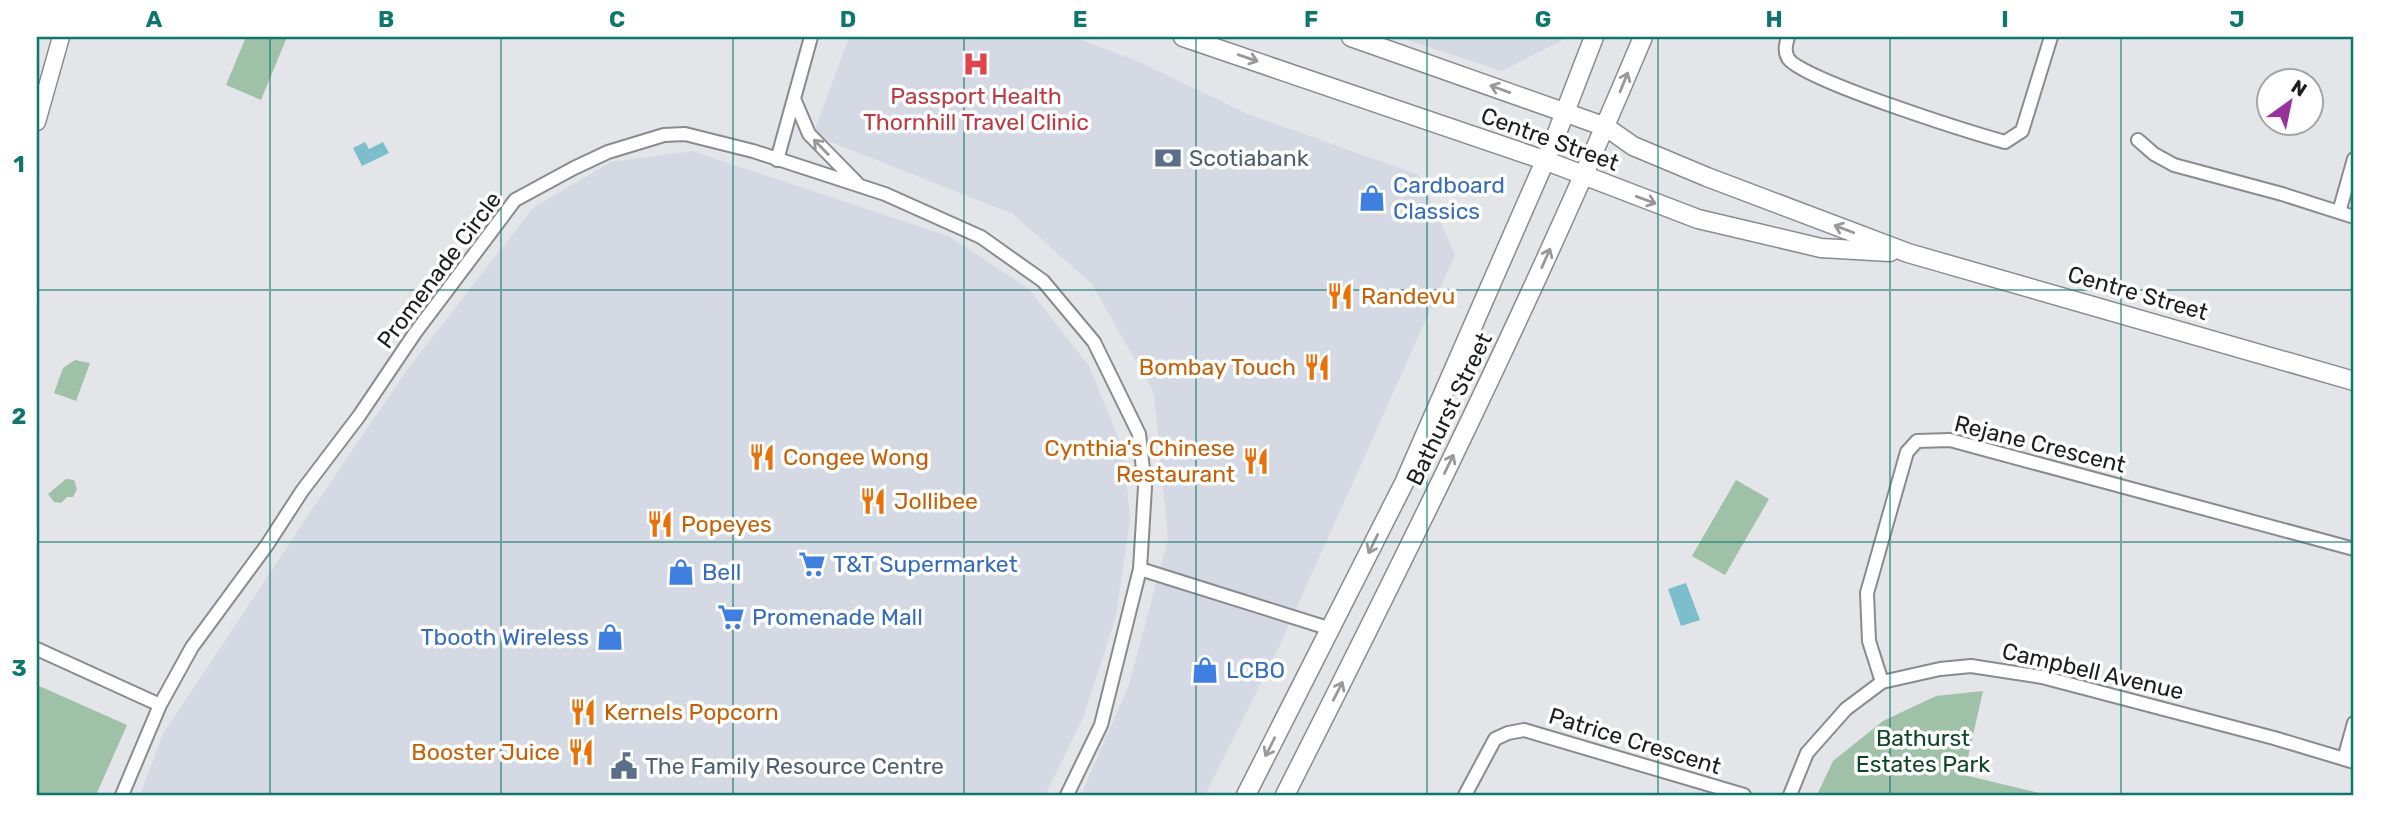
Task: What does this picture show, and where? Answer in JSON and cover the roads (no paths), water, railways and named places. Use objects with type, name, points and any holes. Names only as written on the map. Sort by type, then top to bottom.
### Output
[{"type":"main road","name":"Centre Street","points":[[1183,37],[1544,160],[1698,219],[1822,248],[1908,253]]},
{"type":"main road","name":"Centre Street","points":[[1351,37],[1606,127],[1633,146],[1908,253],[2354,381]]},
{"type":"main road","name":"Bathurst Street","points":[[1246,795],[1404,484],[1565,112],[1594,37]]},
{"type":"main road","name":"Bathurst Street","points":[[1285,795],[1397,573],[1520,317],[1606,127],[1643,37]]},
{"type":"street","points":[[37,122],[61,37]]},
{"type":"street","points":[[777,160],[811,37]]},
{"type":"street","points":[[1788,37],[1785,46],[1788,59],[1804,71],[1869,97],[2004,142],[2022,131],[2051,37]]},
{"type":"street","points":[[794,100],[809,134],[859,186]]},
{"type":"street","name":"Promenade Circle","points":[[122,795],[160,705],[192,647],[267,545],[302,491],[359,416],[415,333],[515,200],[608,152],[664,135],[685,134],[777,160],[912,204],[981,237],[1043,281],[1094,342],[1139,434],[1145,487],[1140,569],[1101,725],[1067,795]]},
{"type":"street","points":[[2138,141],[2174,165],[2282,194],[2354,217]]},
{"type":"street","points":[[2339,212],[2354,159]]},
{"type":"street","name":"Rejane Crescent","points":[[1882,682],[1869,641],[1867,593],[1907,452],[1917,441],[1950,440],[2354,549]]},
{"type":"street","points":[[1140,569],[1331,629]]},
{"type":"street","points":[[37,649],[160,705]]},
{"type":"street","name":"Campbell Avenue","points":[[1790,795],[1807,753],[1846,709],[1882,682],[1940,669],[1971,666],[2012,670],[2349,760]]},
{"type":"street","points":[[2349,760],[2354,723]]},
{"type":"street","name":"Patrice Crescent","points":[[1465,795],[1495,739],[1524,730],[1744,795]]},
{"type":"water","points":[[365,142],[369,149],[383,142],[389,153],[362,166],[353,148]]},
{"type":"water","points":[[1686,583],[1700,620],[1681,626],[1668,589]]},
{"type":"place","name":"Passport Health Thornhill Travel Clinic","points":[[976,64]]},
{"type":"place","name":"Scotiabank","points":[[1168,158]]},
{"type":"place","name":"Cardboard Classics","points":[[1372,198]]},
{"type":"place","name":"Randevu","points":[[1340,296]]},
{"type":"place","name":"Bombay Touch","points":[[1317,367]]},
{"type":"place","name":"Congee Wong","points":[[762,457]]},
{"type":"place","name":"Cynthia's Chinese Restaurant","points":[[1256,461]]},
{"type":"place","name":"Jollibee","points":[[873,501]]},
{"type":"place","name":"Popeyes","points":[[660,524]]},
{"type":"place","name":"T&T Supermarket","points":[[812,564]]},
{"type":"place","name":"Bell","points":[[681,572]]},
{"type":"place","name":"Promenade Mall","points":[[731,617]]},
{"type":"place","name":"Tbooth Wireless","points":[[610,637]]},
{"type":"place","name":"LCBO","points":[[1205,670]]},
{"type":"place","name":"Kernels Popcorn","points":[[583,712]]},
{"type":"place","name":"Booster Juice","points":[[581,752]]},
{"type":"place","name":"The Family Resource Centre","points":[[624,766]]},
{"type":"park label","name":"Bathurst Estates Park","points":[[1923,751]]}]
